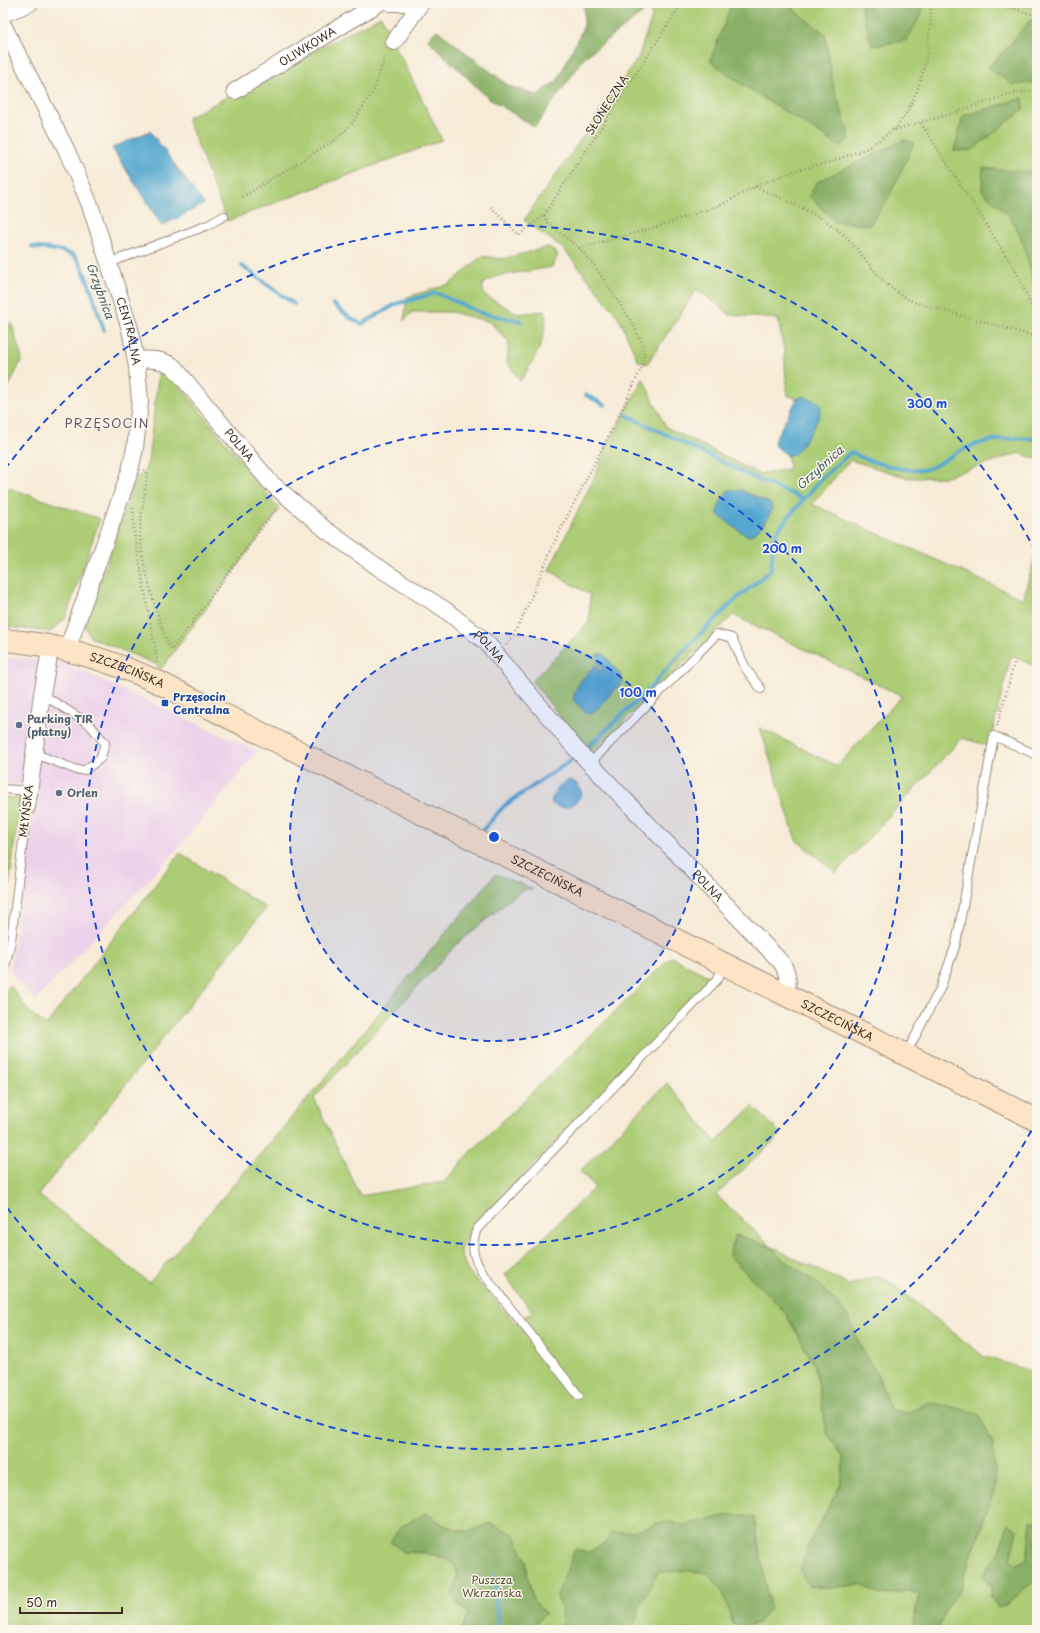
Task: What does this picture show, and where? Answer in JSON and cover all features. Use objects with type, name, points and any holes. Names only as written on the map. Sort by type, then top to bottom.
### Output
[{"type":"street","points":[[3,14],[30,3]]},
{"type":"street","name":"OLIWKOWA","points":[[235,91],[379,3]]},
{"type":"street","points":[[391,3],[408,3]]},
{"type":"street","points":[[394,42],[421,3]]},
{"type":"street","name":"CENTRALNA","points":[[3,25],[69,155],[90,205],[130,329],[136,360],[140,402],[133,457],[125,489],[59,648]]},
{"type":"street","name":"POLNA","points":[[136,360],[152,359],[165,361],[173,366],[270,482],[326,530],[472,629],[497,654],[565,736],[590,763],[781,962],[787,974],[788,986],[785,995]]},
{"type":"street","name":"SZCZECIŃSKA","points":[[3,640],[59,648],[109,662],[160,684],[1037,1120]]},
{"type":"street","name":"MŁYŃSKA","points":[[28,799],[42,694],[59,648]]},
{"type":"lane","points":[[109,262],[208,225],[224,216]]},
{"type":"lane","points":[[590,763],[717,634],[732,638],[746,669],[761,689]]},
{"type":"lane","points":[[33,753],[76,770],[85,770],[101,758],[105,743],[89,724],[42,694]]},
{"type":"lane","points":[[906,1055],[940,989],[956,944],[994,736],[1037,755]]},
{"type":"lane","points":[[3,789],[28,799]]},
{"type":"lane","name":"MŁYŃSKA","points":[[3,975],[11,940],[28,799]]},
{"type":"lane","points":[[579,1396],[482,1272],[474,1259],[473,1240],[477,1229],[482,1223],[717,980],[725,965]]},
{"type":"path","points":[[579,248],[660,226],[725,203],[755,186],[794,171],[827,163],[868,148],[893,130],[904,118],[922,81],[927,55],[931,3]]},
{"type":"path","points":[[996,3],[1037,16]]},
{"type":"path","name":"SŁONECZNA","points":[[491,207],[519,235],[544,214],[681,4]]},
{"type":"path","points":[[242,197],[335,140],[351,124],[373,92],[386,53],[394,42]]},
{"type":"path","points":[[893,130],[921,123],[1007,95],[1037,90]]},
{"type":"path","points":[[921,123],[1016,271],[1037,320]]},
{"type":"path","points":[[755,186],[802,208],[831,225],[848,238],[876,275],[901,296],[914,302],[1037,337]]},
{"type":"path","points":[[497,654],[510,641],[521,621],[556,539],[642,367],[644,352],[641,340],[633,324],[596,268],[579,248],[548,223],[544,214]]},
{"type":"path","points":[[133,457],[147,473],[140,535],[165,641],[172,650],[286,496]]},
{"type":"path","points":[[125,489],[132,491],[134,531],[157,660]]},
{"type":"path","points":[[994,736],[1015,660]]},
{"type":"shaded area","points":[[3,657],[64,663],[257,751],[182,844],[35,1001],[10,971],[36,786],[3,783]]},
{"type":"green space","points":[[584,3],[642,3],[644,12],[586,56],[535,127],[488,98],[427,39],[437,30],[509,86],[537,95],[557,81],[584,26]]},
{"type":"green space","points":[[650,3],[1037,3],[1037,459],[1019,453],[945,477],[908,478],[850,460],[812,504],[1023,599],[1037,550],[1037,667],[1011,656],[989,746],[962,738],[836,873],[796,840],[760,728],[837,766],[902,696],[733,615],[590,754],[532,681],[589,622],[590,595],[549,570],[594,478],[607,446],[643,379],[666,427],[759,474],[789,469],[787,455],[794,455],[820,403],[803,396],[797,399],[787,395],[784,350],[778,319],[730,315],[697,289],[647,364],[638,361],[619,318],[564,249],[524,220],[638,58],[652,17]],"holes":[[[740,490],[770,503],[772,510],[763,525]]]},
{"type":"green space","points":[[732,3],[796,3],[794,10],[825,34],[833,85],[850,138],[840,147],[742,84],[710,61]]},
{"type":"green space","points":[[860,3],[921,3],[922,13],[907,40],[872,46]]},
{"type":"green space","points":[[381,16],[442,140],[227,221],[187,118]]},
{"type":"green space","points":[[1030,20],[1037,22],[1037,82],[1013,85],[988,67],[1010,45]]},
{"type":"green space","points":[[1023,98],[1023,110],[972,150],[954,151],[963,116]]},
{"type":"green space","points":[[904,140],[914,143],[890,195],[870,225],[835,222],[809,196],[817,182]]},
{"type":"green space","points":[[983,168],[1037,173],[1037,296],[1023,242],[1010,216],[982,191]]},
{"type":"green space","points":[[549,247],[558,255],[552,267],[498,276],[482,284],[484,295],[519,314],[545,311],[546,321],[543,339],[520,381],[507,362],[509,342],[490,322],[452,312],[412,312],[404,321],[407,297],[450,284],[482,256],[502,259]]},
{"type":"green space","points":[[11,322],[22,359],[3,399],[3,337]]},
{"type":"green space","points":[[159,369],[178,384],[280,509],[161,669],[153,663],[90,637],[85,626],[136,477],[143,474],[148,462]]},
{"type":"green space","points":[[3,486],[100,519],[65,619],[50,632],[3,626]]},
{"type":"green space","points":[[3,797],[20,798],[3,936]]},
{"type":"green space","points":[[180,853],[266,908],[38,1195],[69,1218],[149,1283],[311,1095],[496,874],[533,889],[521,890],[457,944],[314,1098],[360,1196],[444,1182],[475,1148],[671,957],[712,978],[471,1230],[460,1250],[467,1270],[516,1323],[532,1312],[505,1275],[595,1187],[580,1171],[667,1083],[716,1142],[753,1106],[781,1134],[716,1195],[772,1247],[735,1235],[730,1256],[785,1312],[815,1366],[827,1432],[844,1458],[841,1484],[811,1540],[800,1569],[809,1586],[831,1588],[860,1584],[880,1595],[908,1591],[919,1594],[912,1630],[525,1630],[531,1628],[546,1613],[533,1600],[528,1579],[526,1561],[490,1523],[467,1532],[445,1526],[426,1513],[404,1552],[431,1554],[443,1558],[455,1565],[458,1577],[452,1595],[459,1606],[468,1613],[462,1629],[3,1630],[3,996],[10,985],[28,1011],[46,1025]]},
{"type":"green space","points":[[735,1235],[772,1247],[778,1256],[821,1286],[848,1317],[863,1352],[878,1376],[890,1410],[908,1413],[930,1402],[974,1412],[980,1416],[993,1445],[996,1486],[970,1558],[961,1588],[945,1611],[938,1630],[912,1630],[919,1594],[908,1591],[880,1595],[860,1584],[831,1588],[808,1586],[800,1569],[811,1540],[841,1484],[844,1458],[827,1433],[815,1366],[785,1312],[729,1256]]},
{"type":"green space","points":[[772,1247],[849,1285],[878,1276],[887,1280],[983,1356],[1037,1373],[1037,1522],[1031,1522],[1028,1559],[1017,1564],[1011,1560],[1012,1550],[1008,1524],[998,1554],[983,1577],[1006,1606],[1017,1595],[1037,1580],[1037,1630],[938,1630],[945,1611],[961,1588],[970,1558],[985,1521],[930,1402],[908,1413],[890,1410],[878,1376],[863,1352],[848,1317],[821,1286],[778,1256]]},
{"type":"green space","name":"Puszcza Wkrzańska","points":[[426,1513],[445,1526],[467,1532],[490,1523],[514,1534],[526,1561],[528,1579],[533,1600],[546,1613],[531,1628],[525,1630],[458,1630],[462,1629],[468,1613],[459,1606],[452,1595],[458,1577],[455,1565],[444,1557],[426,1552],[404,1552],[390,1542],[400,1527]]},
{"type":"green space","points":[[729,1515],[754,1517],[770,1608],[757,1624],[743,1626],[733,1624],[723,1593],[708,1573],[691,1571],[658,1572],[639,1609],[633,1630],[562,1630],[561,1608],[557,1595],[575,1549],[589,1552],[604,1543],[612,1533],[639,1530],[665,1521],[684,1525]]},
{"type":"green space","points":[[1031,1521],[1037,1522],[1037,1581],[1032,1583],[1008,1603],[998,1608],[990,1596],[992,1586],[982,1577],[998,1554],[1008,1524],[1017,1529],[1011,1560],[1017,1564],[1027,1559]]},
{"type":"water","points":[[150,131],[204,204],[162,226],[112,148]]},
{"type":"water","points":[[803,396],[820,403],[821,408],[812,430],[802,445],[794,455],[787,455],[774,445],[775,439],[797,399]]},
{"type":"water","points":[[728,490],[740,490],[770,503],[772,510],[760,528],[753,534],[749,536],[738,530],[717,514],[720,503]]},
{"type":"water","points":[[596,654],[604,654],[621,676],[623,681],[593,713],[588,714],[573,700],[578,685],[595,665],[601,672],[603,669],[598,662]]},
{"type":"water","points":[[568,780],[574,781],[578,784],[582,794],[576,802],[568,807],[564,808],[555,806],[551,803],[555,792]]},
{"type":"waterway","name":"Grzybnica","points":[[32,247],[64,252],[74,256],[83,269],[104,330]]},
{"type":"waterway","name":"Grzybnica","points":[[242,266],[294,304]]},
{"type":"waterway","name":"Grzybnica","points":[[333,304],[350,318],[362,324],[396,304],[436,293],[481,313],[521,321]]},
{"type":"waterway","name":"Grzybnica","points":[[586,395],[605,405]]},
{"type":"waterway","name":"Grzybnica","points":[[626,415],[761,481],[804,499]]},
{"type":"waterway","points":[[585,750],[646,692],[689,645],[734,601],[771,569],[774,537],[781,526],[821,479],[851,452],[868,460],[890,466],[902,469],[922,470],[930,468],[958,452],[980,443],[1018,438],[1037,439]]},
{"type":"waterway","points":[[482,831],[504,806],[574,758]]},
{"type":"waterway","points":[[494,1575],[498,1619],[496,1630]]},
{"type":"place","name":"Przęsocin Centralna","points":[[165,703]]},
{"type":"place","name":"Parking TIR (płatny)","points":[[19,725]]},
{"type":"place","name":"Orlen","points":[[59,793]]},
{"type":"district","name":"PRZĘSOCIN","points":[[107,423]]}]
